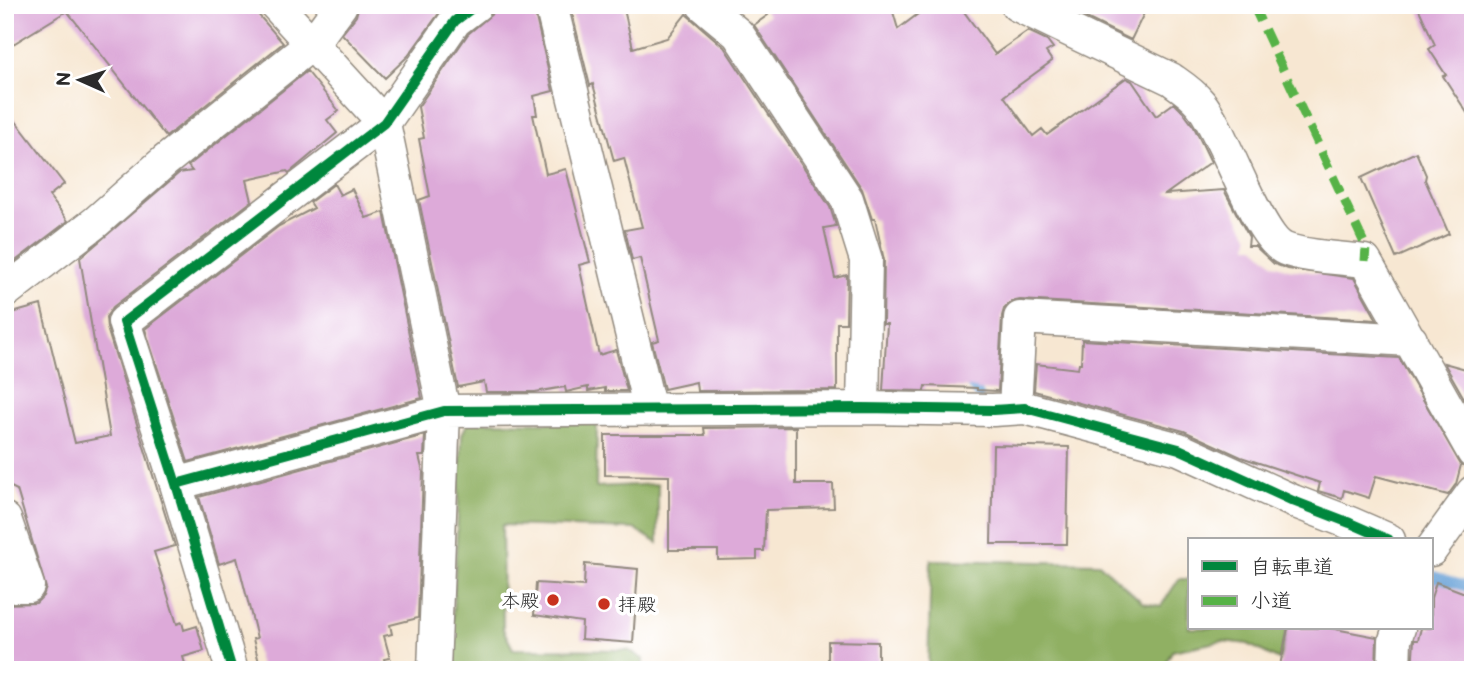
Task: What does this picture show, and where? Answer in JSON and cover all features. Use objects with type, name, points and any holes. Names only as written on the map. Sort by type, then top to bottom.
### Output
[{"type":"street","points":[[276,5],[384,123],[444,411],[434,670]]},
{"type":"street","points":[[5,292],[96,222],[165,161],[313,43],[341,5]]},
{"type":"street","points":[[232,670],[124,322],[384,123],[455,21],[475,5]]},
{"type":"street","points":[[551,5],[650,410]]},
{"type":"street","points":[[703,5],[738,34],[847,200],[866,260],[863,408]]},
{"type":"street","points":[[1017,5],[1171,79],[1191,94],[1209,117],[1230,154],[1261,223],[1275,242],[1284,249],[1365,261],[1473,452]]},
{"type":"street","points":[[1015,408],[1020,318],[1411,340]]},
{"type":"street","points":[[176,484],[444,411],[1033,408],[1179,449],[1293,501],[1384,538]]},
{"type":"street","points":[[1432,549],[1473,492]]},
{"type":"street","points":[[5,519],[28,586],[5,586]]},
{"type":"street","points":[[1394,670],[1395,640],[1398,630]]},
{"type":"green space","points":[[468,422],[597,423],[596,487],[658,484],[658,543],[634,529],[502,525],[503,629],[513,649],[628,650],[643,659],[643,670],[450,670],[462,434]]},
{"type":"green space","points":[[931,560],[1099,563],[1143,603],[1161,606],[1179,579],[1188,579],[1188,630],[1287,630],[1279,660],[1248,644],[1222,641],[1172,651],[1162,670],[928,670]]},
{"type":"building","points":[[5,5],[250,5],[283,43],[166,137],[67,11],[5,49]]},
{"type":"building","points":[[359,5],[445,5],[408,56],[385,78],[342,34],[356,16]]},
{"type":"building","points":[[494,5],[533,5],[553,91],[534,96],[537,115],[533,115],[546,174],[566,169],[590,262],[579,265],[599,355],[616,350],[627,391],[605,391],[605,388],[588,391],[588,387],[566,392],[565,387],[535,392],[486,392],[484,382],[458,387],[419,200],[430,196],[419,139],[424,138],[418,107],[468,34],[493,13]]},
{"type":"building","points":[[570,5],[623,5],[633,48],[667,38],[686,14],[724,47],[830,207],[836,226],[824,228],[835,278],[847,275],[846,323],[837,323],[837,390],[697,391],[696,382],[664,389],[652,342],[659,340],[640,258],[632,260],[625,230],[642,227],[624,158],[614,161],[593,84],[590,86]]},
{"type":"building","points":[[761,5],[891,5],[898,29],[930,5],[959,5],[995,54],[1028,31],[1047,40],[1053,48],[1046,52],[1052,61],[1004,96],[1033,136],[1042,129],[1047,135],[1126,78],[1132,81],[1156,116],[1174,103],[1183,112],[1194,127],[1211,162],[1166,194],[1224,190],[1249,237],[1248,246],[1255,246],[1274,264],[1288,269],[1354,278],[1377,320],[1020,300],[1011,302],[1004,309],[1002,316],[998,391],[925,386],[924,391],[883,390],[887,324],[883,324],[884,260],[875,219],[872,219],[862,189],[754,25],[768,15]]},
{"type":"building","points":[[1060,5],[1148,5],[1131,40]]},
{"type":"building","points":[[1417,5],[1473,5],[1473,122],[1429,49],[1435,45]]},
{"type":"building","points":[[307,71],[339,111],[327,120],[337,133],[289,173],[287,171],[247,180],[252,201],[113,307],[106,317],[107,328],[175,546],[154,552],[177,624],[182,622],[184,630],[197,626],[204,651],[183,657],[187,670],[5,670],[5,604],[36,603],[46,588],[17,490],[5,484],[5,315],[41,305],[75,443],[110,436],[80,258],[179,173],[192,171],[188,166]]},
{"type":"building","points":[[5,107],[64,184],[49,196],[68,221],[5,269]]},
{"type":"building","points":[[1416,152],[1426,175],[1425,180],[1449,234],[1396,258],[1361,178]]},
{"type":"building","points":[[334,184],[340,195],[352,189],[366,218],[384,212],[422,398],[188,462],[145,329],[279,226],[314,208],[310,202]]},
{"type":"building","points":[[1082,340],[1399,358],[1461,465],[1456,484],[1448,495],[1376,476],[1369,498],[1344,490],[1342,498],[1318,491],[1320,483],[1241,457],[1184,431],[1034,391],[1036,364],[1078,369],[1081,363]]},
{"type":"building","points":[[1444,363],[1473,371],[1473,414]]},
{"type":"building","points":[[796,427],[796,484],[833,484],[834,508],[766,510],[764,551],[757,551],[757,559],[718,560],[718,550],[669,550],[669,476],[605,475],[605,435],[705,435],[704,428]]},
{"type":"building","points":[[425,435],[424,456],[419,456],[423,472],[418,618],[390,625],[392,634],[384,636],[390,658],[384,659],[387,670],[261,670],[253,639],[257,638],[237,558],[219,564],[199,497]]},
{"type":"building","points":[[993,445],[1069,447],[1067,544],[991,544]]},
{"type":"building","name":"拝殿","points":[[585,564],[638,569],[633,643],[581,639],[582,622],[534,615],[536,583],[584,586]]},
{"type":"building","points":[[1436,582],[1473,596],[1473,670],[1412,670],[1414,640],[1418,640],[1420,630],[1432,630],[1432,595]]},
{"type":"building","points":[[1288,630],[1340,630],[1377,637],[1376,670],[1279,670]]},
{"type":"building","points":[[828,641],[878,642],[878,670],[828,670]]},
{"type":"waterway","points":[[964,376],[979,395]]},
{"type":"waterway","points":[[1433,579],[1434,576],[1473,589]]},
{"type":"marked path","points":[[1253,5],[1366,247],[1365,261]]},
{"type":"cycle path","points":[[232,670],[124,322],[384,123],[455,21],[476,5]]},
{"type":"cycle path","points":[[176,484],[444,411],[1025,408],[1179,449],[1293,501],[1384,538]]},
{"type":"place","name":"本殿","points":[[553,600]]},
{"type":"place","name":"拝殿","points":[[604,604]]}]
